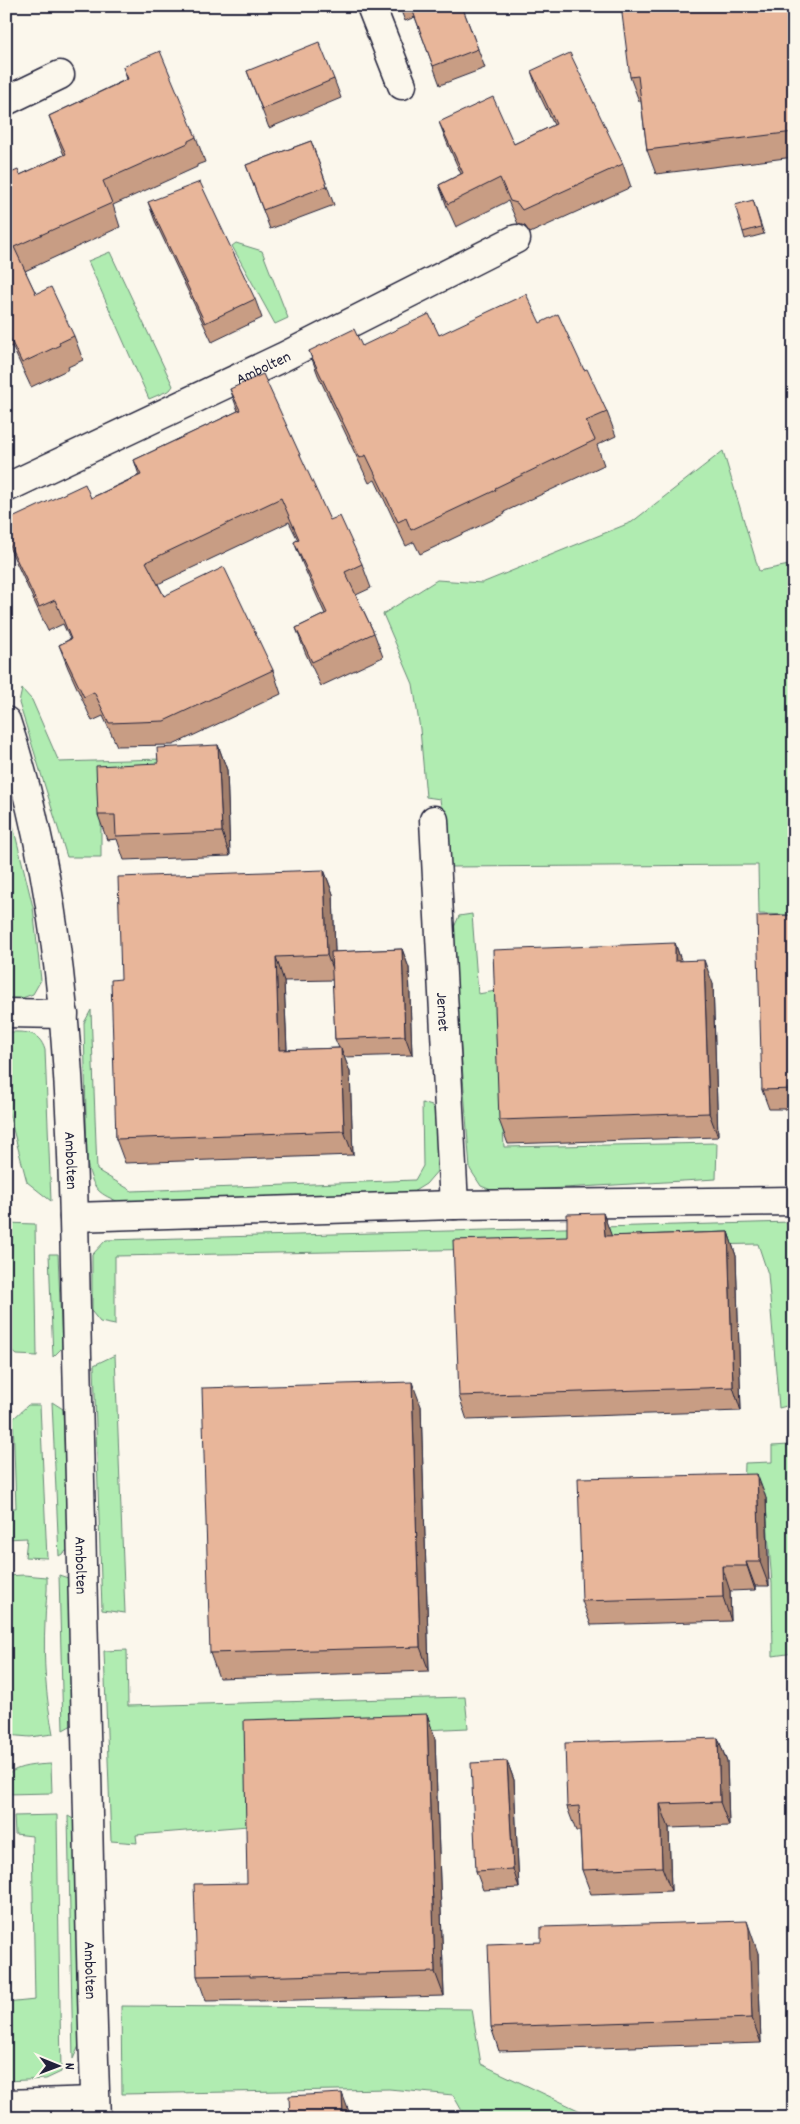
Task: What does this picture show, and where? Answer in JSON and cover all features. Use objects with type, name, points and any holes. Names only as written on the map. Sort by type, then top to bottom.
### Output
[{"type":"street","points":[[371,6],[402,85]]},
{"type":"street","points":[[6,101],[60,75]]},
{"type":"street","name":"Ambolten","points":[[6,488],[283,357],[516,239]]},
{"type":"street","name":"Ambolten","points":[[6,721],[20,760],[39,839],[53,919],[64,1014],[74,1217],[96,2109]]},
{"type":"street","name":"Jernet","points":[[434,820],[454,1205]]},
{"type":"street","points":[[6,1013],[64,1014]]},
{"type":"street","points":[[74,1217],[454,1205],[794,1201]]},
{"type":"street","points":[[6,2104],[96,2109]]},
{"type":"green space","points":[[236,243],[262,251],[288,318],[275,324],[232,246]]},
{"type":"green space","points":[[110,252],[173,386],[170,390],[149,399],[88,261]]},
{"type":"green space","points":[[723,451],[759,571],[794,564],[794,915],[759,914],[758,865],[449,867],[440,799],[426,797],[420,729],[413,684],[383,614],[437,580],[482,583],[632,522]]},
{"type":"green space","points":[[22,689],[32,700],[59,762],[161,759],[160,775],[101,778],[101,857],[67,857],[19,703]]},
{"type":"green space","points":[[6,797],[33,907],[41,980],[33,994],[17,1000],[6,1000]]},
{"type":"green space","points":[[472,914],[478,994],[496,991],[504,1147],[717,1143],[716,1179],[496,1192],[481,1186],[470,1169],[452,932],[459,916]]},
{"type":"green space","points":[[91,1010],[97,1170],[132,1191],[415,1180],[423,1166],[422,1103],[432,1106],[436,1111],[439,1169],[426,1184],[408,1195],[124,1204],[115,1200],[98,1190],[92,1180],[87,1163],[84,1023]]},
{"type":"green space","points":[[6,1032],[25,1032],[35,1036],[42,1043],[45,1050],[51,1201],[27,1182],[6,1103]]},
{"type":"green space","points":[[792,1222],[794,1404],[779,1408],[768,1274],[758,1244],[115,1256],[115,1325],[100,1322],[92,1312],[92,1255],[106,1240]]},
{"type":"green space","points":[[6,1223],[35,1224],[37,1356],[17,1355],[6,1346]]},
{"type":"green space","points":[[49,1254],[58,1254],[62,1348],[53,1357]]},
{"type":"green space","points":[[115,1355],[125,1613],[102,1610],[94,1365]]},
{"type":"green space","points":[[52,1402],[63,1409],[68,1550],[59,1556]]},
{"type":"green space","points":[[28,1405],[40,1405],[47,1558],[25,1557],[27,1538],[6,1539],[6,1508],[16,1508],[13,1419]]},
{"type":"green space","points":[[789,1445],[794,1448],[794,1653],[773,1656],[772,1584],[765,1494],[744,1493],[745,1463],[772,1462],[772,1446]]},
{"type":"green space","points":[[59,1575],[68,1578],[72,1725],[63,1730]]},
{"type":"green space","points":[[6,1576],[47,1577],[44,1637],[45,1665],[53,1734],[30,1737],[6,1735]]},
{"type":"green space","points":[[127,1650],[128,1706],[465,1697],[468,1728],[247,1738],[248,1826],[136,1835],[137,1843],[111,1841],[104,1651]]},
{"type":"green space","points":[[51,1764],[52,1793],[6,1794],[6,1775],[22,1767]]},
{"type":"green space","points":[[57,1815],[61,2072],[46,2079],[6,2081],[6,2003],[35,2000],[32,1836],[15,1834],[14,1816]]},
{"type":"green space","points":[[68,1816],[75,1820],[83,2037],[73,2059]]},
{"type":"green space","points":[[121,2006],[472,2009],[481,2064],[595,2118],[466,2118],[453,2095],[389,2089],[122,2094]]},
{"type":"building","points":[[411,6],[462,6],[478,49],[433,66]]},
{"type":"building","points":[[621,6],[794,6],[794,132],[647,150],[638,76],[630,77]]},
{"type":"building","points":[[319,42],[334,79],[262,109],[247,71]]},
{"type":"building","points":[[160,51],[196,137],[188,141],[188,143],[103,181],[112,203],[14,247],[36,294],[51,287],[74,336],[59,343],[60,345],[22,363],[6,330],[6,175],[18,170],[20,175],[66,154],[49,116],[128,79],[123,67]]},
{"type":"building","points":[[570,53],[623,164],[522,210],[517,203],[510,201],[500,178],[448,204],[439,185],[463,173],[439,122],[493,97],[514,144],[556,124],[531,71]]},
{"type":"building","points":[[311,141],[327,186],[263,210],[246,165]]},
{"type":"building","points":[[200,182],[255,299],[205,323],[148,202]]},
{"type":"building","points":[[753,200],[761,227],[743,232],[735,205]]},
{"type":"building","points":[[526,294],[540,323],[558,314],[584,370],[587,369],[607,412],[586,421],[595,440],[411,530],[406,518],[398,522],[366,455],[360,458],[309,351],[354,329],[362,346],[429,314],[439,335]]},
{"type":"building","points":[[263,374],[330,520],[340,516],[362,564],[345,572],[374,633],[312,662],[296,628],[327,613],[294,542],[299,539],[281,498],[146,562],[164,596],[224,567],[273,670],[164,721],[109,723],[94,692],[84,697],[59,645],[71,639],[55,600],[39,607],[6,537],[6,521],[85,484],[91,498],[141,475],[134,460],[240,410],[230,389]]},
{"type":"building","points":[[218,745],[222,832],[116,836],[115,815],[98,815],[96,766],[158,763],[157,748]]},
{"type":"building","points":[[324,870],[327,955],[276,957],[279,1050],[341,1048],[344,1131],[116,1139],[111,980],[121,979],[118,877]]},
{"type":"building","points":[[794,915],[794,1089],[762,1090],[757,916]]},
{"type":"building","points":[[675,943],[675,961],[704,960],[709,1113],[499,1120],[493,950]]},
{"type":"building","points":[[402,949],[405,1036],[335,1039],[331,952]]},
{"type":"building","points":[[603,1213],[605,1236],[728,1232],[733,1387],[459,1396],[453,1240],[567,1237],[567,1214]]},
{"type":"building","points":[[412,1382],[420,1647],[210,1653],[202,1388]]},
{"type":"building","points":[[757,1474],[760,1562],[746,1562],[747,1566],[722,1566],[723,1597],[582,1601],[578,1478]]},
{"type":"building","points":[[427,1714],[435,1972],[250,1977],[250,1975],[197,1976],[194,1884],[247,1883],[244,1720]]},
{"type":"building","points":[[718,1738],[720,1802],[660,1804],[662,1867],[582,1870],[579,1806],[567,1807],[565,1743]]},
{"type":"building","points":[[507,1761],[513,1869],[476,1871],[471,1763]]},
{"type":"building","points":[[747,1921],[749,1929],[752,2018],[491,2027],[488,1944],[541,1942],[541,1927]]},
{"type":"building","points":[[342,2093],[343,2118],[290,2118],[289,2096]]}]
